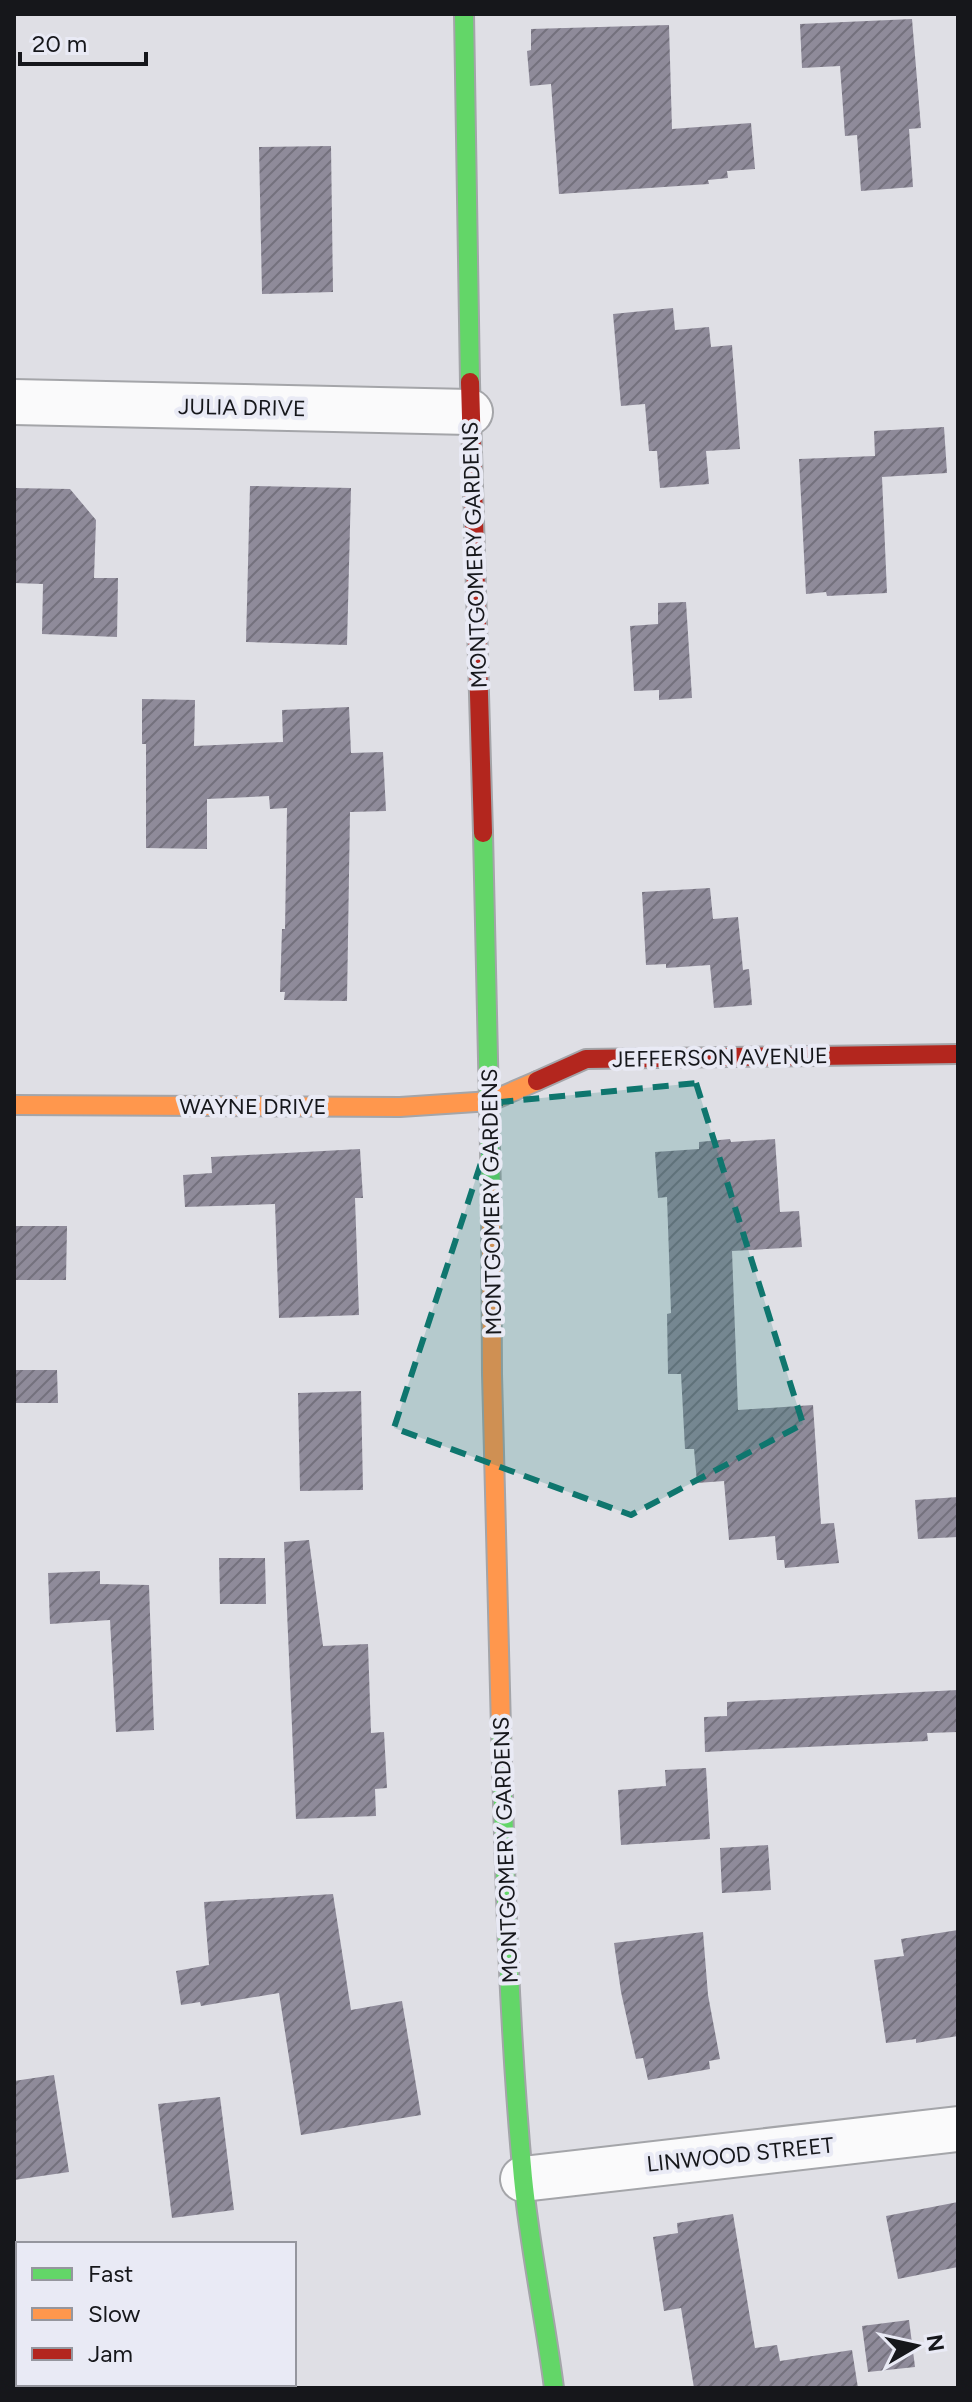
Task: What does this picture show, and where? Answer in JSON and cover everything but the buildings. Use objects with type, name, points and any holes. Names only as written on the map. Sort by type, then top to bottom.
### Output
[{"type":"street","name":"MONTGOMERY GARDENS","points":[[464,14],[470,412],[491,1101],[492,1374],[505,1915],[523,2179],[554,2388]]},
{"type":"street","name":"JULIA DRIVE","points":[[14,402],[470,412]]},
{"type":"street","name":"JEFFERSON AVENUE","points":[[491,1101],[586,1059],[958,1054]]},
{"type":"street","name":"WAYNE DRIVE","points":[[14,1105],[400,1107],[491,1101]]},
{"type":"street","name":"LINWOOD STREET","points":[[523,2179],[958,2129]]},
{"type":"highlighted area","points":[[696,1083],[803,1424],[631,1515],[394,1428],[501,1102]]},
{"type":"traffic: fast","points":[[464,14],[470,382]]},
{"type":"traffic: fast","points":[[483,833],[491,1194]]},
{"type":"traffic: fast","points":[[501,1729],[508,1954],[518,2122],[526,2205],[554,2388]]},
{"type":"traffic: slow","points":[[14,1105],[400,1107],[491,1101],[537,1081]]},
{"type":"traffic: slow","points":[[491,1194],[501,1729]]},
{"type":"traffic: jam","points":[[470,382],[483,833]]},
{"type":"traffic: jam","points":[[537,1081],[586,1059],[958,1054]]}]
